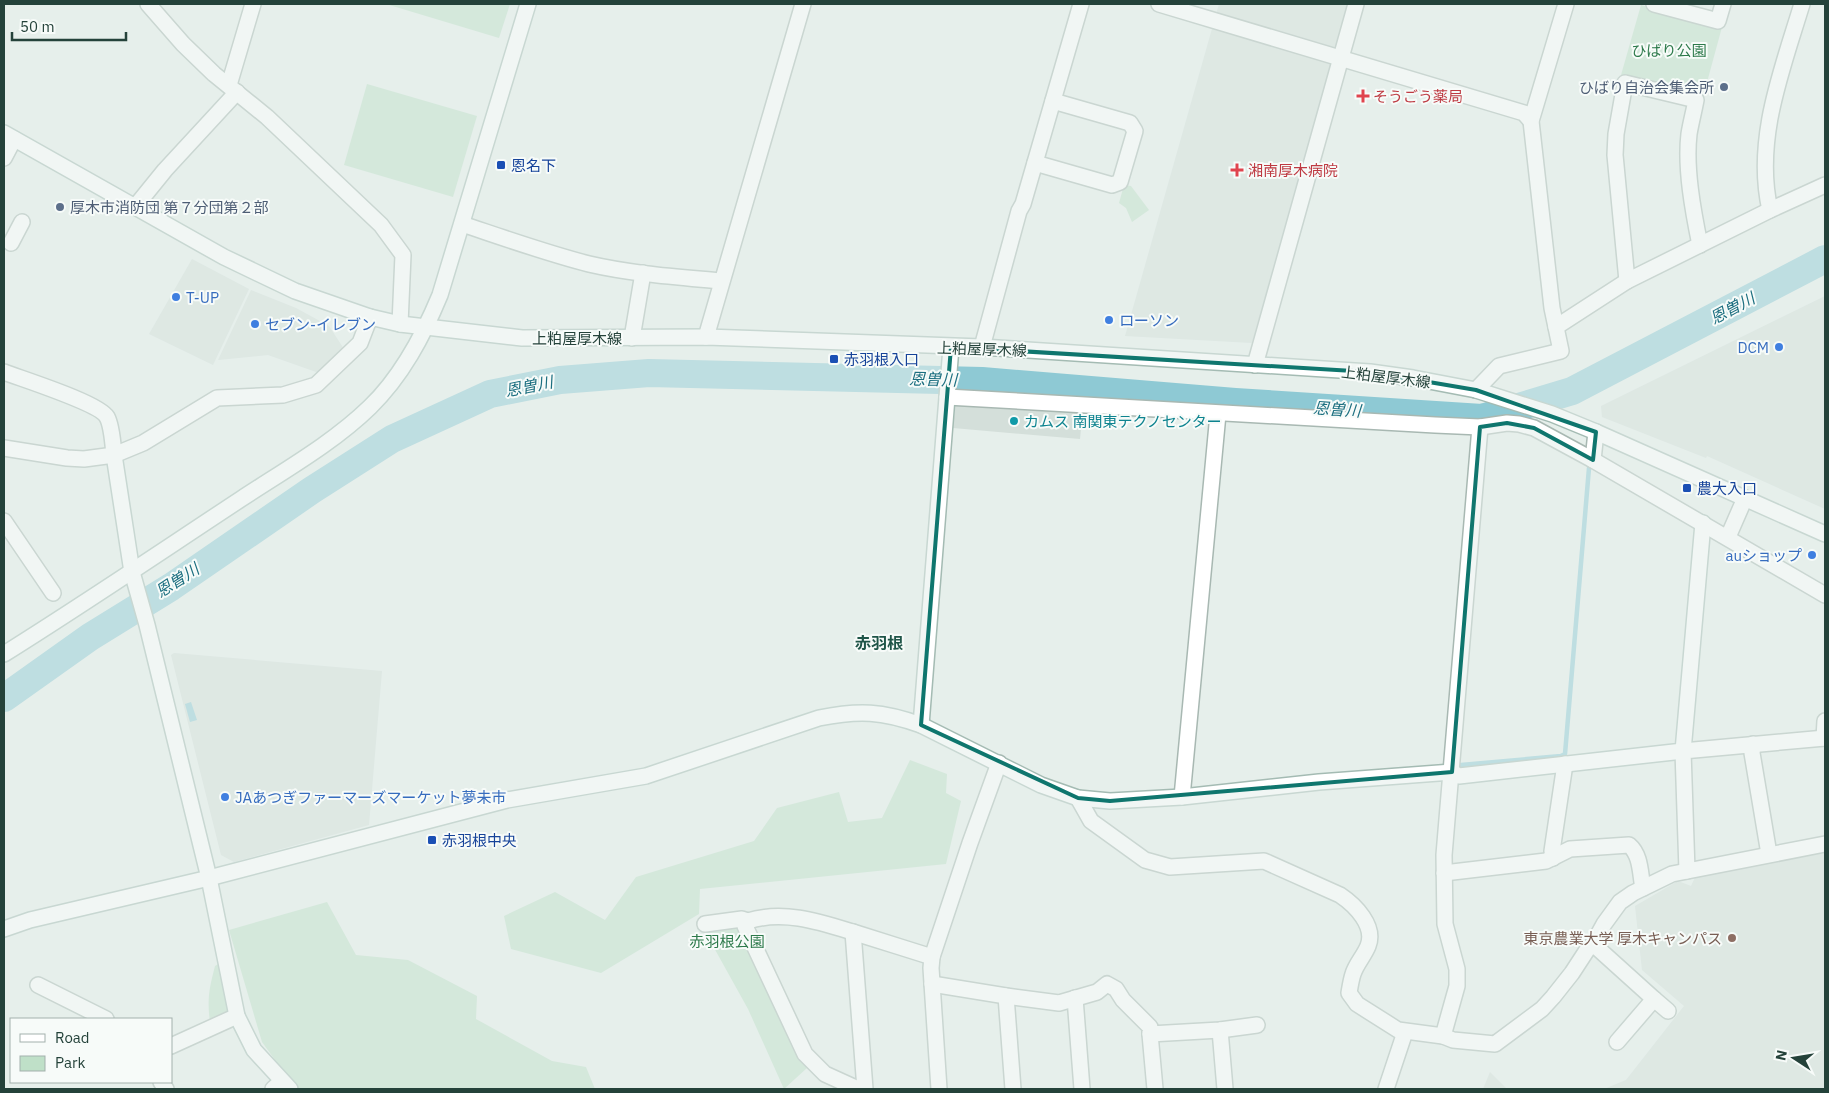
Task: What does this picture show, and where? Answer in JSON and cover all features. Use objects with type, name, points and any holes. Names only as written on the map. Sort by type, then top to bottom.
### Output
[{"type":"street","points":[[148,4],[183,44],[267,117],[381,225],[403,255],[400,324]]},
{"type":"street","points":[[135,207],[233,89],[253,4]]},
{"type":"street","points":[[4,654],[134,578],[333,438],[370,406],[402,369],[426,328],[440,295],[528,4]]},
{"type":"street","points":[[706,337],[803,4]]},
{"type":"street","points":[[982,347],[1018,211],[1024,204],[1081,4]]},
{"type":"street","points":[[1160,4],[1524,113],[1531,121]]},
{"type":"street","points":[[1255,365],[1356,4]]},
{"type":"street","points":[[1476,390],[1499,366],[1560,351],[1552,308],[1531,121],[1566,4]]},
{"type":"street","points":[[1654,4],[1718,21],[1724,4]]},
{"type":"street","points":[[1770,210],[1766,192],[1765,143],[1779,81],[1802,4]]},
{"type":"street","points":[[1627,281],[1615,155],[1616,134],[1625,83],[1696,100],[1689,134],[1689,161],[1695,222],[1700,245]]},
{"type":"street","points":[[1035,163],[1112,185],[1120,182],[1135,132],[1130,123],[1053,101]]},
{"type":"street","points":[[4,158],[9,136]]},
{"type":"street","name":"上粕屋厚木線","points":[[9,136],[224,258],[295,291],[370,317],[400,324],[522,338],[706,337],[982,347],[1370,372],[1413,378],[1500,396],[1552,414],[1825,534]]},
{"type":"street","points":[[1556,327],[1627,281],[1825,185]]},
{"type":"street","points":[[462,224],[591,264],[643,273],[721,281]]},
{"type":"street","points":[[632,338],[643,273]]},
{"type":"street","points":[[4,448],[67,458],[114,455],[143,443],[217,398],[283,395],[316,385],[360,343],[370,317]]},
{"type":"street","points":[[920,724],[951,347]]},
{"type":"street","points":[[4,372],[86,403],[100,410],[107,417],[134,578],[209,878],[237,1016],[254,1050],[281,1087]]},
{"type":"street","points":[[947,396],[1218,414],[1480,427],[1507,423],[1519,424],[1534,428],[1594,460],[1825,595]]},
{"type":"street","points":[[1182,797],[1218,414]]},
{"type":"street","points":[[1443,1036],[1456,986],[1457,970],[1445,924],[1444,855],[1480,427]]},
{"type":"street","points":[[1594,460],[1596,432]]},
{"type":"street","points":[[1728,537],[1745,498]]},
{"type":"street","points":[[4,521],[53,592]]},
{"type":"street","points":[[1687,871],[1684,751],[1702,523]]},
{"type":"street","points":[[4,928],[30,920],[209,878],[507,800],[646,776],[819,718],[844,713],[873,712],[900,717],[920,724],[1041,785],[1078,798],[1110,801],[1182,797],[1319,782],[1452,772],[1459,776],[1684,751],[1825,738],[1825,721]]},
{"type":"street","points":[[1752,744],[1769,854]]},
{"type":"street","points":[[939,1089],[932,957],[999,763]]},
{"type":"street","points":[[1553,858],[1552,851],[1565,764]]},
{"type":"street","points":[[1078,798],[1091,821],[1145,860],[1170,867],[1264,860],[1340,895],[1363,915],[1369,936],[1368,945],[1353,974],[1349,993],[1357,1004],[1398,1030],[1443,1036],[1453,1040],[1495,1044],[1542,1009],[1572,973],[1620,902],[1642,888],[1672,874],[1825,844]]},
{"type":"street","points":[[1444,873],[1546,861],[1570,849],[1629,845],[1636,850],[1642,888]]},
{"type":"street","points":[[705,924],[742,918],[748,921],[779,916],[802,918],[932,957]]},
{"type":"street","points":[[748,921],[745,926],[805,1054],[825,1074],[858,1089]]},
{"type":"street","points":[[853,932],[865,1089]]},
{"type":"street","points":[[1593,944],[1668,1011]]},
{"type":"street","points":[[932,984],[1059,1003],[1097,992],[1107,984],[1116,989],[1150,1027],[1155,1089]]},
{"type":"street","points":[[38,985],[104,1018]]},
{"type":"street","points":[[1006,996],[1013,1089]]},
{"type":"street","points":[[1075,998],[1082,1089]]},
{"type":"street","points":[[1617,1042],[1654,998]]},
{"type":"street","points":[[172,1046],[237,1016]]},
{"type":"street","points":[[1150,1034],[1220,1030],[1257,1025]]},
{"type":"street","points":[[1220,1030],[1225,1089]]},
{"type":"street","points":[[1386,1089],[1405,1032]]},
{"type":"highlighted area","points":[[951,347],[1370,372],[1476,390],[1596,432],[1593,460],[1534,428],[1507,423],[1480,427],[1452,772],[1110,801],[1078,798],[921,725]]},
{"type":"shaded area","name":"湘南厚木病院","points":[[1219,4],[1349,4],[1252,343],[1125,336]]},
{"type":"shaded area","name":"T-UP","points":[[192,259],[249,289],[213,365],[149,334]]},
{"type":"shaded area","points":[[251,290],[296,308],[329,326],[344,349],[319,373],[268,355],[218,360]]},
{"type":"shaded area","name":"DCM","points":[[1825,296],[1825,509],[1707,456],[1706,458],[1602,417],[1601,406]]},
{"type":"shaded area","points":[[956,400],[1083,408],[1080,439],[953,428]]},
{"type":"shaded area","name":"JAあつぎファーマーズマーケット夢未市","points":[[174,653],[382,671],[369,825],[234,862],[221,855],[171,655]]},
{"type":"shaded area","name":"東京農業大学 厚木キャンパス","points":[[1825,849],[1825,1089],[1604,1089],[1626,1080],[1684,1006],[1642,970],[1635,906],[1678,881],[1691,886],[1698,871]]},
{"type":"shaded area","points":[[1490,1072],[1507,1089],[1483,1089]]},
{"type":"green space","points":[[386,4],[510,4],[499,38]]},
{"type":"green space","name":"ひばり公園","points":[[1641,5],[1722,27],[1703,97],[1621,75]]},
{"type":"green space","points":[[367,84],[477,116],[453,197],[344,165]]},
{"type":"green space","points":[[1124,185],[1131,186],[1149,210],[1132,222],[1126,208],[1119,203]]},
{"type":"green space","points":[[910,760],[947,774],[946,793],[961,801],[946,864],[700,889],[699,914],[601,973],[511,949],[504,916],[555,892],[605,920],[636,877],[754,841],[777,808],[839,792],[848,822],[882,818]]},
{"type":"green space","points":[[327,902],[356,955],[408,960],[477,996],[476,1019],[552,1061],[586,1067],[595,1089],[296,1089],[262,1042],[229,930]]},
{"type":"green space","name":"赤羽根公園","points":[[731,925],[738,927],[793,1048],[807,1068],[784,1089],[748,1009],[703,928]]},
{"type":"green space","points":[[220,963],[229,1015],[210,1022],[210,988],[215,966]]},
{"type":"water","points":[[191,702],[197,720],[190,722],[185,704]]},
{"type":"waterway","name":"恩曽川","points":[[4,698],[90,637],[171,587],[312,490],[392,439],[490,394],[560,380],[649,373],[982,381],[1235,402],[1482,418],[1572,391],[1825,259]]},
{"type":"waterway","points":[[1461,765],[1561,756],[1565,754],[1589,468]]},
{"type":"place","name":"ひばり自治会集会所","points":[[1724,87]]},
{"type":"place","name":"そうごう薬局","points":[[1363,96]]},
{"type":"place","name":"恩名下","points":[[501,165]]},
{"type":"place","name":"湘南厚木病院","points":[[1237,170]]},
{"type":"place","name":"厚木市消防団 第７分団第２部","points":[[60,207]]},
{"type":"place","name":"T-UP","points":[[176,297]]},
{"type":"place","name":"ローソン","points":[[1109,320]]},
{"type":"place","name":"セブン-イレブン","points":[[255,324]]},
{"type":"place","name":"DCM","points":[[1779,347]]},
{"type":"place","name":"赤羽根入口","points":[[834,359]]},
{"type":"place","name":"カムス 南関東テクノセンター","points":[[1014,421]]},
{"type":"place","name":"農大入口","points":[[1687,488]]},
{"type":"place","name":"auショップ","points":[[1812,555]]},
{"type":"place","name":"JAあつぎファーマーズマーケット夢未市","points":[[225,797]]},
{"type":"place","name":"赤羽根中央","points":[[432,840]]},
{"type":"place","name":"東京農業大学 厚木キャンパス","points":[[1732,938]]},
{"type":"district","name":"赤羽根","points":[[879,643]]}]
